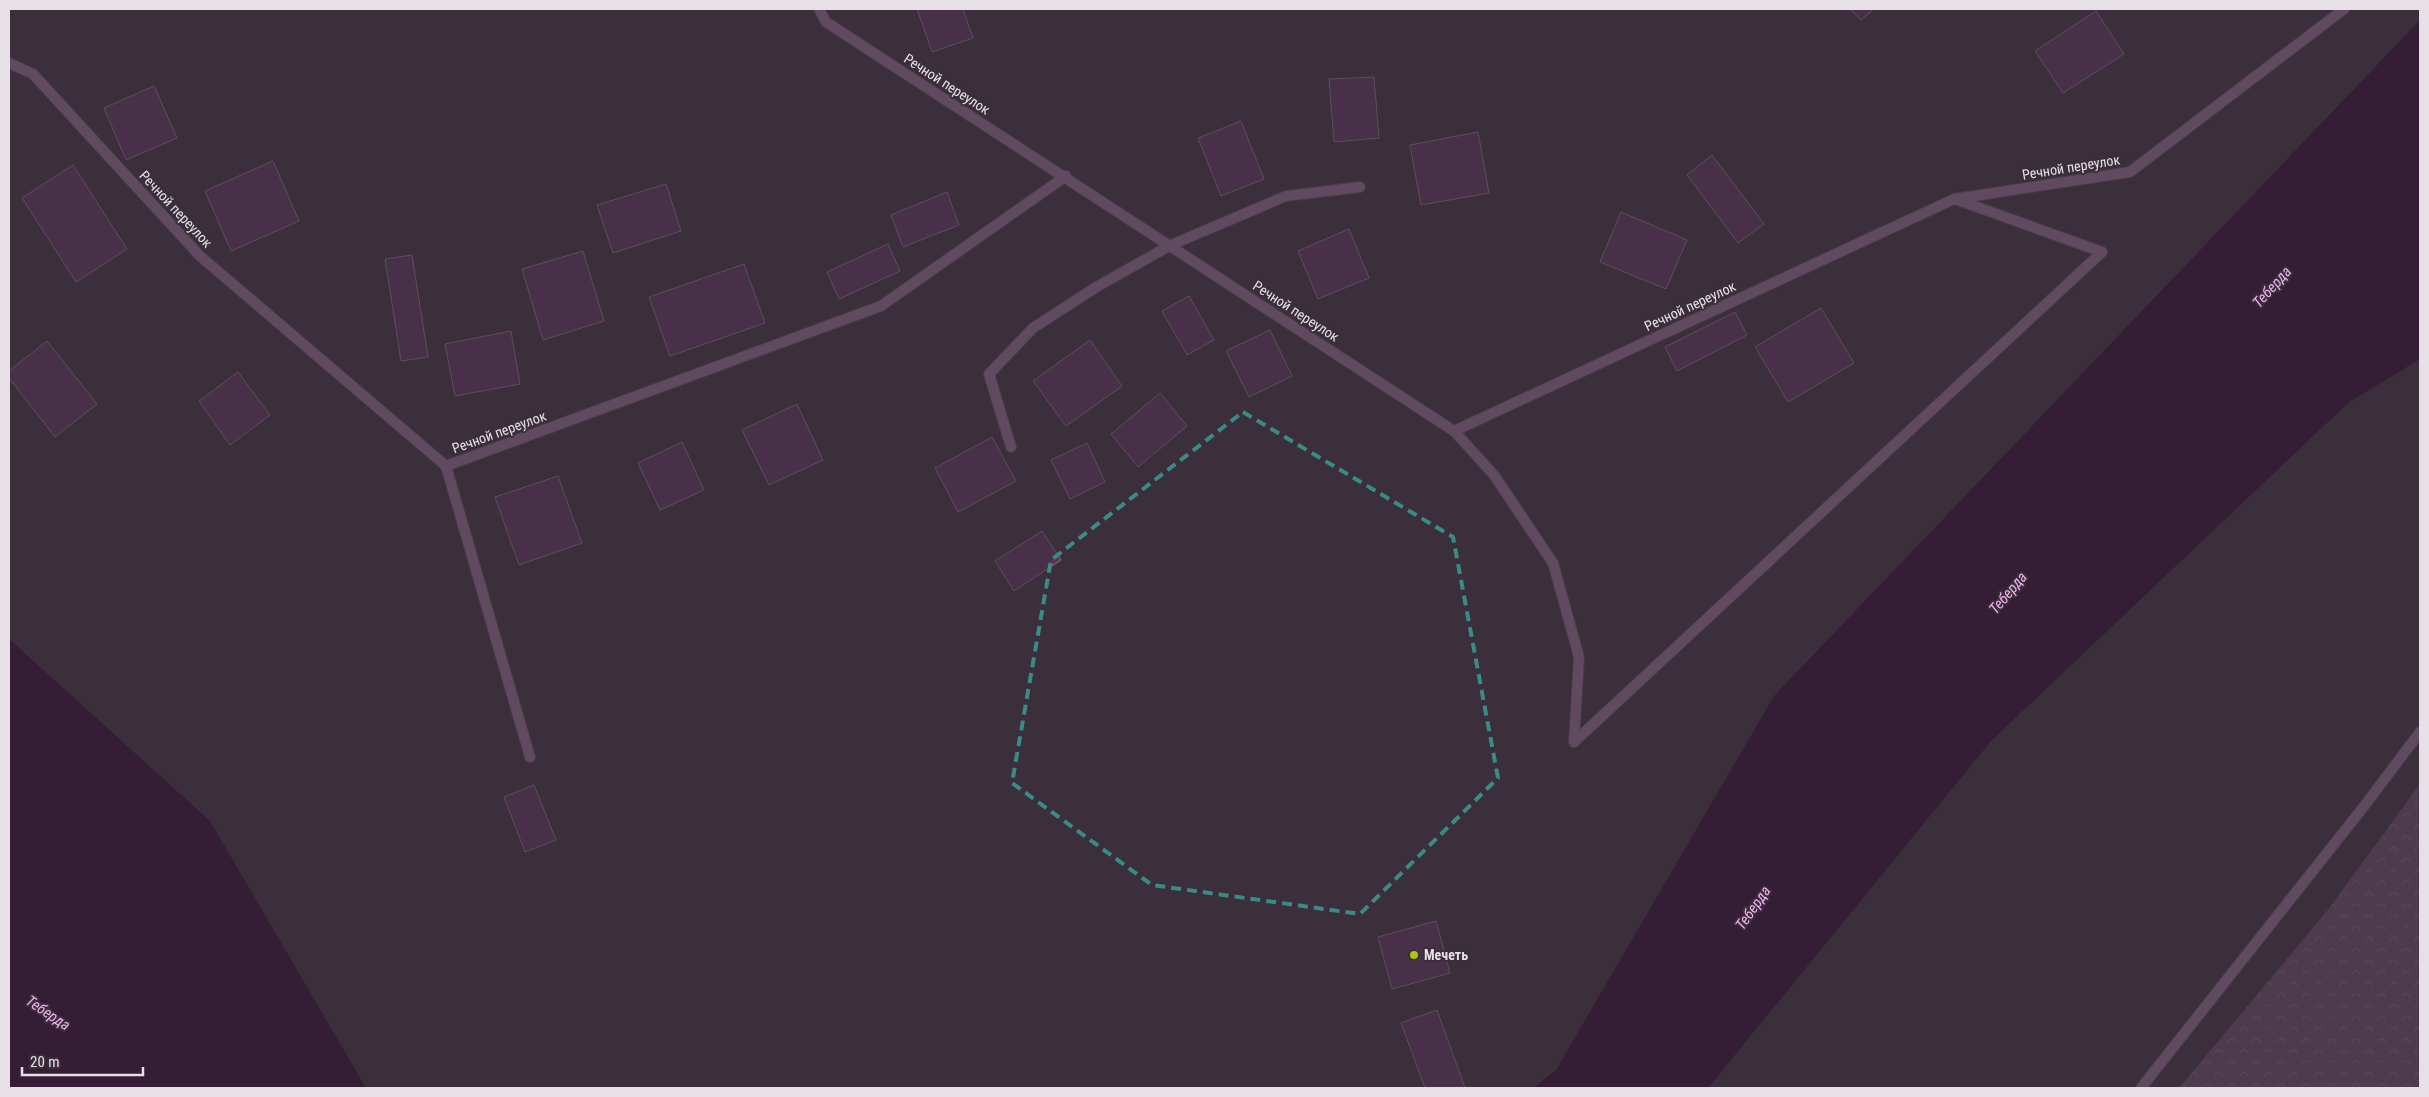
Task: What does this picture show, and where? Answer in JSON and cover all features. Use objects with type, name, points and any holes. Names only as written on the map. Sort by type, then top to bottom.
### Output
[{"type":"street","name":"Речной переулок","points":[[819,9],[826,22],[1066,176],[1454,431],[1954,199],[2130,172],[2344,9]]},
{"type":"street","name":"Речной переулок","points":[[9,64],[33,74],[200,256],[446,466],[881,306],[1066,176]]},
{"type":"street","points":[[1011,447],[989,374],[1033,328],[1098,286],[1171,245],[1286,196],[1360,187]]},
{"type":"street","points":[[1454,431],[1494,475],[1553,563],[1579,657],[1574,742],[2102,252],[1954,199]]},
{"type":"street","points":[[446,466],[530,757]]},
{"type":"street","points":[[2141,1088],[2365,805],[2420,732]]},
{"type":"highlighted area","points":[[1243,412],[1453,537],[1498,778],[1360,914],[1152,885],[1012,783],[1051,560]]},
{"type":"green space","points":[[2420,784],[2420,1088],[2179,1088],[2327,911]]},
{"type":"water","name":"Теберда","points":[[2420,20],[2420,359],[2348,403],[1991,741],[1708,1088],[1533,1088],[1556,1070],[1774,696]]},
{"type":"water","name":"Теберда","points":[[9,639],[210,821],[366,1088],[9,1088]]},
{"type":"building","points":[[917,9],[963,9],[973,38],[932,52]]},
{"type":"building","points":[[1850,9],[1874,9],[1861,20]]},
{"type":"building","points":[[2096,11],[2124,54],[2063,93],[2035,51]]},
{"type":"building","points":[[1374,77],[1379,138],[1334,142],[1329,79]]},
{"type":"building","points":[[154,86],[177,138],[126,160],[104,108]]},
{"type":"building","points":[[1241,121],[1264,179],[1221,196],[1198,138]]},
{"type":"building","points":[[1478,132],[1489,193],[1421,205],[1410,145]]},
{"type":"building","points":[[1712,155],[1764,224],[1738,243],[1687,175]]},
{"type":"building","points":[[273,161],[299,221],[231,251],[205,191]]},
{"type":"building","points":[[73,165],[127,249],[76,282],[22,198]]},
{"type":"building","points":[[666,184],[681,231],[613,253],[597,205]]},
{"type":"building","points":[[947,192],[959,225],[903,247],[891,215]]},
{"type":"building","points":[[1621,212],[1687,240],[1666,289],[1600,262]]},
{"type":"building","points":[[1349,229],[1369,278],[1318,299],[1298,251]]},
{"type":"building","points":[[888,244],[900,271],[839,299],[827,272]]},
{"type":"building","points":[[583,251],[604,321],[543,340],[522,269]]},
{"type":"building","points":[[412,255],[428,357],[401,361],[385,259]]},
{"type":"building","points":[[744,264],[765,323],[670,356],[649,297]]},
{"type":"building","points":[[1189,296],[1214,340],[1187,355],[1162,311]]},
{"type":"building","points":[[1821,308],[1854,363],[1788,402],[1755,347]]},
{"type":"building","points":[[1735,312],[1747,335],[1677,371],[1665,347]]},
{"type":"building","points":[[1270,330],[1292,376],[1249,397],[1226,351]]},
{"type":"building","points":[[511,331],[520,384],[455,396],[445,344]]},
{"type":"building","points":[[1090,340],[1122,386],[1066,426],[1033,381]]},
{"type":"building","points":[[47,341],[97,404],[55,437],[9,378],[9,371]]},
{"type":"building","points":[[238,372],[270,415],[230,445],[199,401]]},
{"type":"building","points":[[1160,393],[1187,426],[1138,467],[1111,434]]},
{"type":"building","points":[[797,404],[823,460],[769,485],[742,430]]},
{"type":"building","points":[[992,437],[1016,481],[958,512],[935,468]]},
{"type":"building","points":[[682,442],[704,490],[660,510],[638,463]]},
{"type":"building","points":[[1087,443],[1105,482],[1070,499],[1051,460]]},
{"type":"building","points":[[558,476],[582,543],[519,565],[495,497]]},
{"type":"building","points":[[1042,531],[1061,560],[1014,591],[995,561]]},
{"type":"building","points":[[534,785],[556,840],[525,852],[504,797]]},
{"type":"building","name":"Мечеть","points":[[1436,921],[1450,973],[1392,989],[1378,937]]},
{"type":"building","points":[[1437,1010],[1465,1088],[1425,1088],[1401,1023]]},
{"type":"place","name":"Мечеть","points":[[1414,955]]}]
